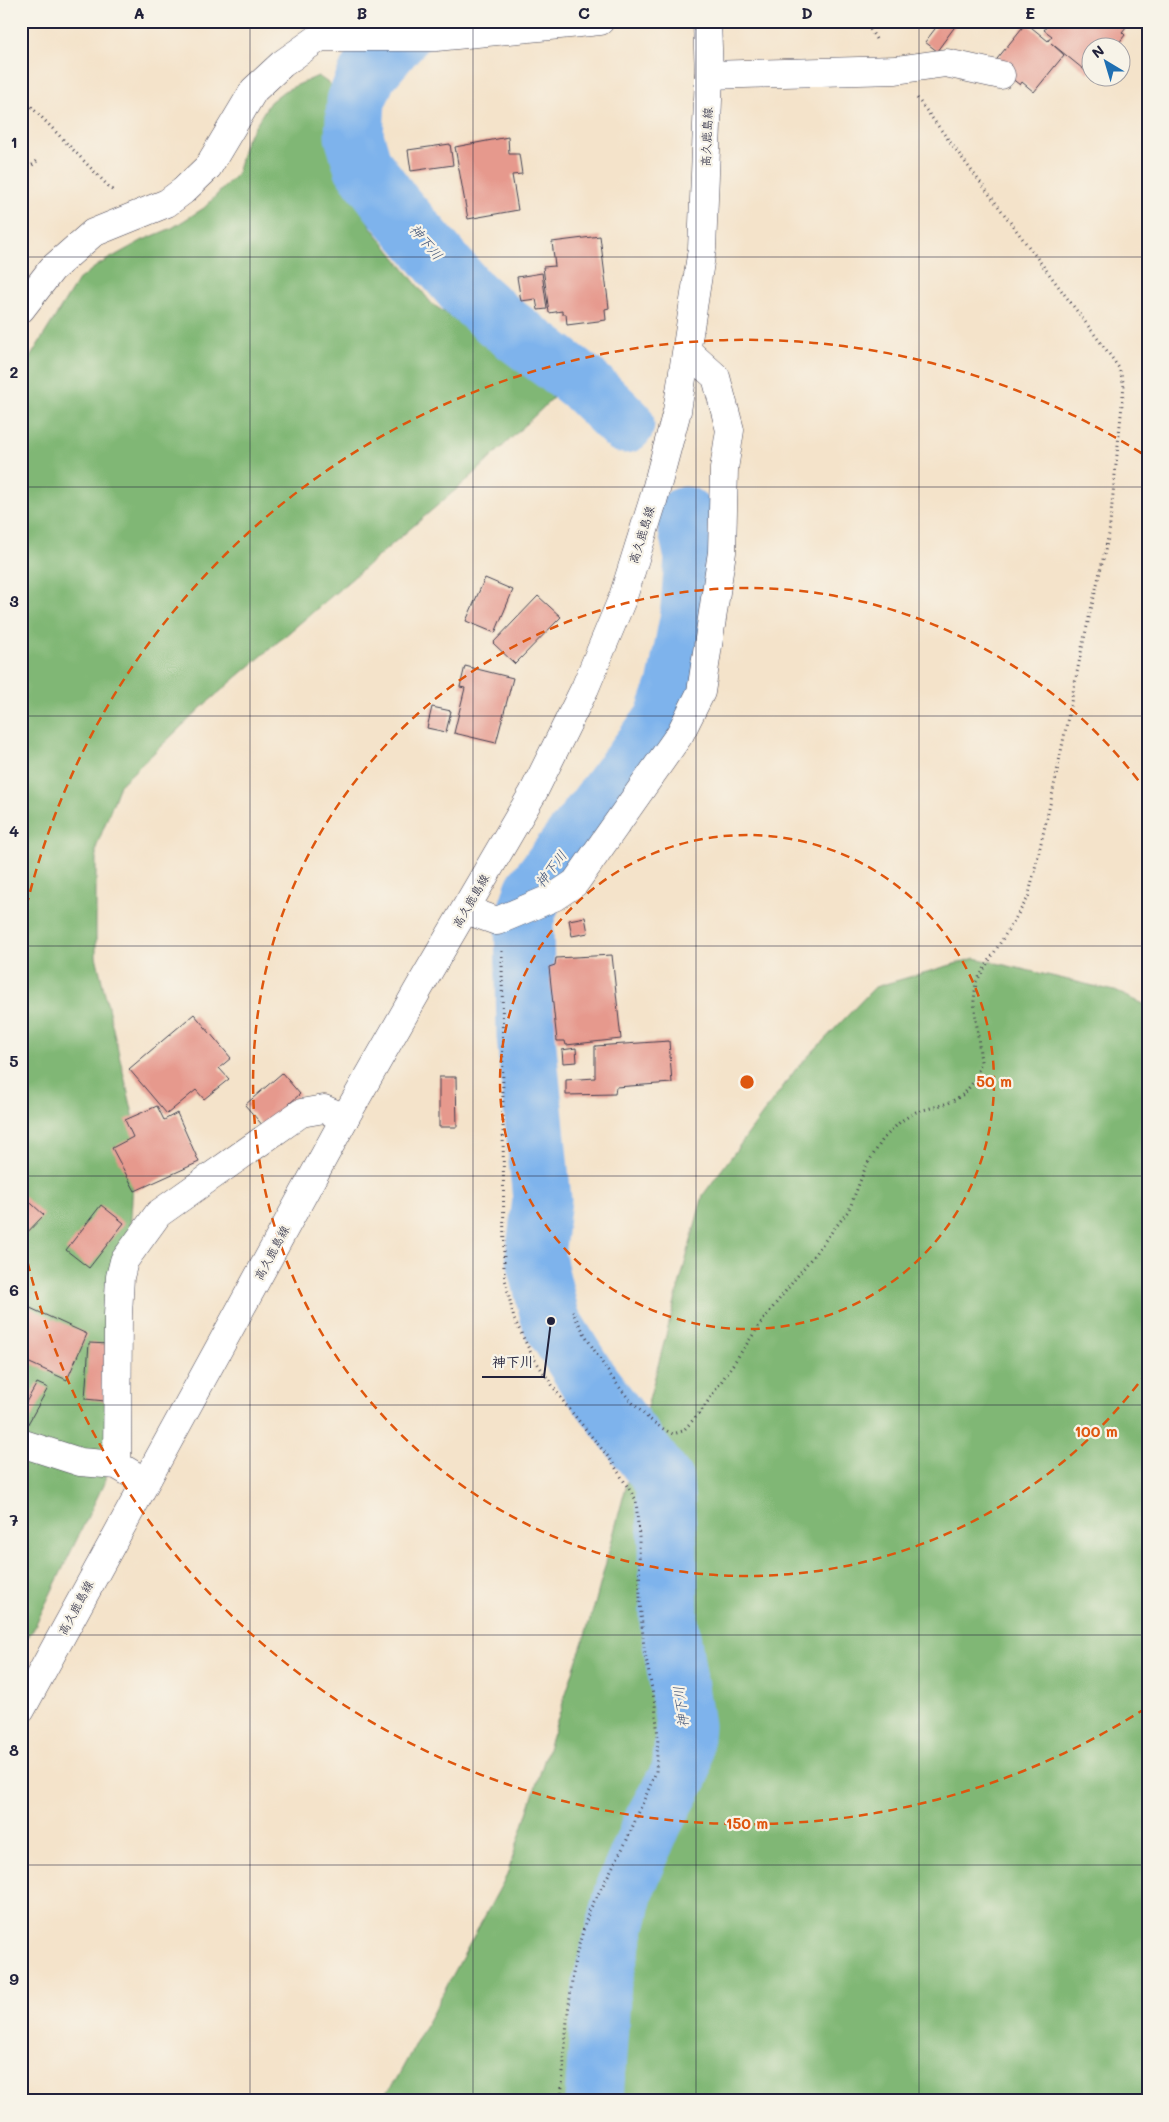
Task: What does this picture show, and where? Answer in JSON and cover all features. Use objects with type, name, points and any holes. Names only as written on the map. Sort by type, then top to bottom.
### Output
[{"type":"street","points":[[21,309],[31,294],[52,270],[93,233],[167,203],[208,167],[254,90],[282,64],[320,37],[436,37],[600,21]]},
{"type":"street","name":"高久鹿島線","points":[[21,1710],[145,1482],[234,1324],[345,1118],[533,793],[585,688],[623,597],[653,502],[677,411],[688,351],[702,249],[710,76],[707,21]]},
{"type":"street","points":[[710,76],[896,70],[946,62],[1001,75]]},
{"type":"street","points":[[466,910],[506,917],[554,898],[575,883],[680,734],[701,692],[722,552],[724,469],[730,430],[716,377],[688,351]]},
{"type":"street","points":[[117,1465],[118,1315],[120,1277],[124,1261],[158,1214],[301,1113],[324,1109],[345,1118]]},
{"type":"street","points":[[21,1443],[80,1462],[117,1465],[145,1482]]},
{"type":"path","points":[[572,1311],[589,1342],[629,1399],[660,1428],[673,1434],[684,1431],[702,1410],[763,1320],[849,1210],[866,1166],[883,1139],[901,1121],[916,1112],[949,1103],[964,1094],[974,1080],[981,1062],[974,1001],[976,982],[1028,898],[1052,796],[1083,643],[1109,534],[1124,384],[1119,368],[896,70],[865,21]]},
{"type":"path","points":[[21,96],[137,216]]},
{"type":"path","points":[[21,175],[37,161]]},
{"type":"path","points":[[506,917],[503,956],[504,1274],[514,1319],[533,1357],[565,1404],[610,1460],[636,1500],[644,1648],[655,1704],[658,1738],[656,1772],[626,1842],[589,1911],[575,1958],[567,2020],[561,2101]]},
{"type":"green space","points":[[318,76],[334,87],[328,141],[371,227],[432,304],[529,367],[553,398],[473,475],[202,707],[120,785],[96,848],[96,956],[136,1127],[124,1343],[106,1479],[33,1630],[21,1646],[21,372],[78,280],[98,265],[143,240],[172,228],[204,208],[237,174],[246,140],[270,102],[284,91]]},
{"type":"green space","points":[[975,958],[1115,991],[1148,1006],[1148,2101],[379,2101],[396,2080],[507,1875],[595,1604],[703,1195],[796,1069],[875,987]]},
{"type":"building","points":[[941,21],[959,21],[937,51],[925,42]]},
{"type":"building","points":[[1051,21],[1131,21],[1122,32],[1125,35],[1123,38],[1082,38],[1082,68],[1051,43],[1064,55],[1034,92],[1022,82],[1020,85],[993,64],[1026,23],[1048,41],[1052,36],[1044,30]]},
{"type":"building","points":[[508,137],[509,154],[519,154],[522,174],[512,175],[518,210],[468,219],[455,147]]},
{"type":"building","points":[[450,144],[453,165],[411,171],[408,150]]},
{"type":"building","points":[[600,236],[609,308],[605,309],[606,320],[567,325],[566,314],[562,314],[562,311],[549,313],[543,267],[555,266],[552,242]]},
{"type":"building","points":[[542,273],[547,309],[538,310],[536,299],[521,301],[517,277]]},
{"type":"building","points":[[485,578],[513,590],[495,633],[466,621]]},
{"type":"building","points":[[538,596],[561,617],[515,664],[493,643]]},
{"type":"building","points":[[465,666],[513,678],[496,743],[454,733],[465,688],[460,687]]},
{"type":"building","points":[[432,707],[451,711],[446,732],[427,728]]},
{"type":"building","points":[[585,917],[588,933],[572,936],[569,920]]},
{"type":"building","points":[[612,955],[621,1039],[566,1045],[565,1041],[557,1041],[549,967],[555,965],[556,958]]},
{"type":"building","points":[[194,1014],[231,1058],[219,1068],[229,1079],[204,1099],[196,1090],[167,1114],[129,1069]]},
{"type":"building","points":[[669,1041],[672,1083],[616,1087],[615,1094],[566,1095],[566,1080],[595,1078],[595,1046]]},
{"type":"building","points":[[576,1048],[577,1062],[563,1063],[562,1050]]},
{"type":"building","points":[[282,1073],[300,1094],[264,1127],[245,1105]]},
{"type":"building","points":[[439,1077],[456,1077],[457,1127],[439,1127]]},
{"type":"building","points":[[157,1106],[164,1120],[177,1113],[199,1162],[135,1191],[112,1148],[133,1137],[125,1120]]},
{"type":"building","points":[[21,1194],[44,1215],[21,1239]]},
{"type":"building","points":[[101,1205],[124,1223],[89,1268],[66,1250]]},
{"type":"building","points":[[28,1307],[87,1334],[67,1380],[21,1359],[21,1321]]},
{"type":"building","points":[[89,1343],[109,1344],[105,1401],[85,1399]]},
{"type":"building","points":[[37,1383],[48,1388],[25,1429],[21,1426],[21,1411]]},
{"type":"waterway","name":"神下川","points":[[421,21],[409,25],[368,73],[356,101],[354,136],[363,166],[393,206],[466,291],[501,322],[585,385],[625,424]]},
{"type":"waterway","name":"神下川","points":[[594,2101],[602,1982],[626,1886],[654,1820],[681,1772],[685,1726],[669,1622],[668,1546],[664,1481],[588,1380],[551,1321],[535,1255],[542,1200],[526,1036],[524,921],[534,891],[663,721],[676,686],[689,619],[694,558],[685,516]]},
{"type":"place","name":"神下川","points":[[551,1321]]}]
